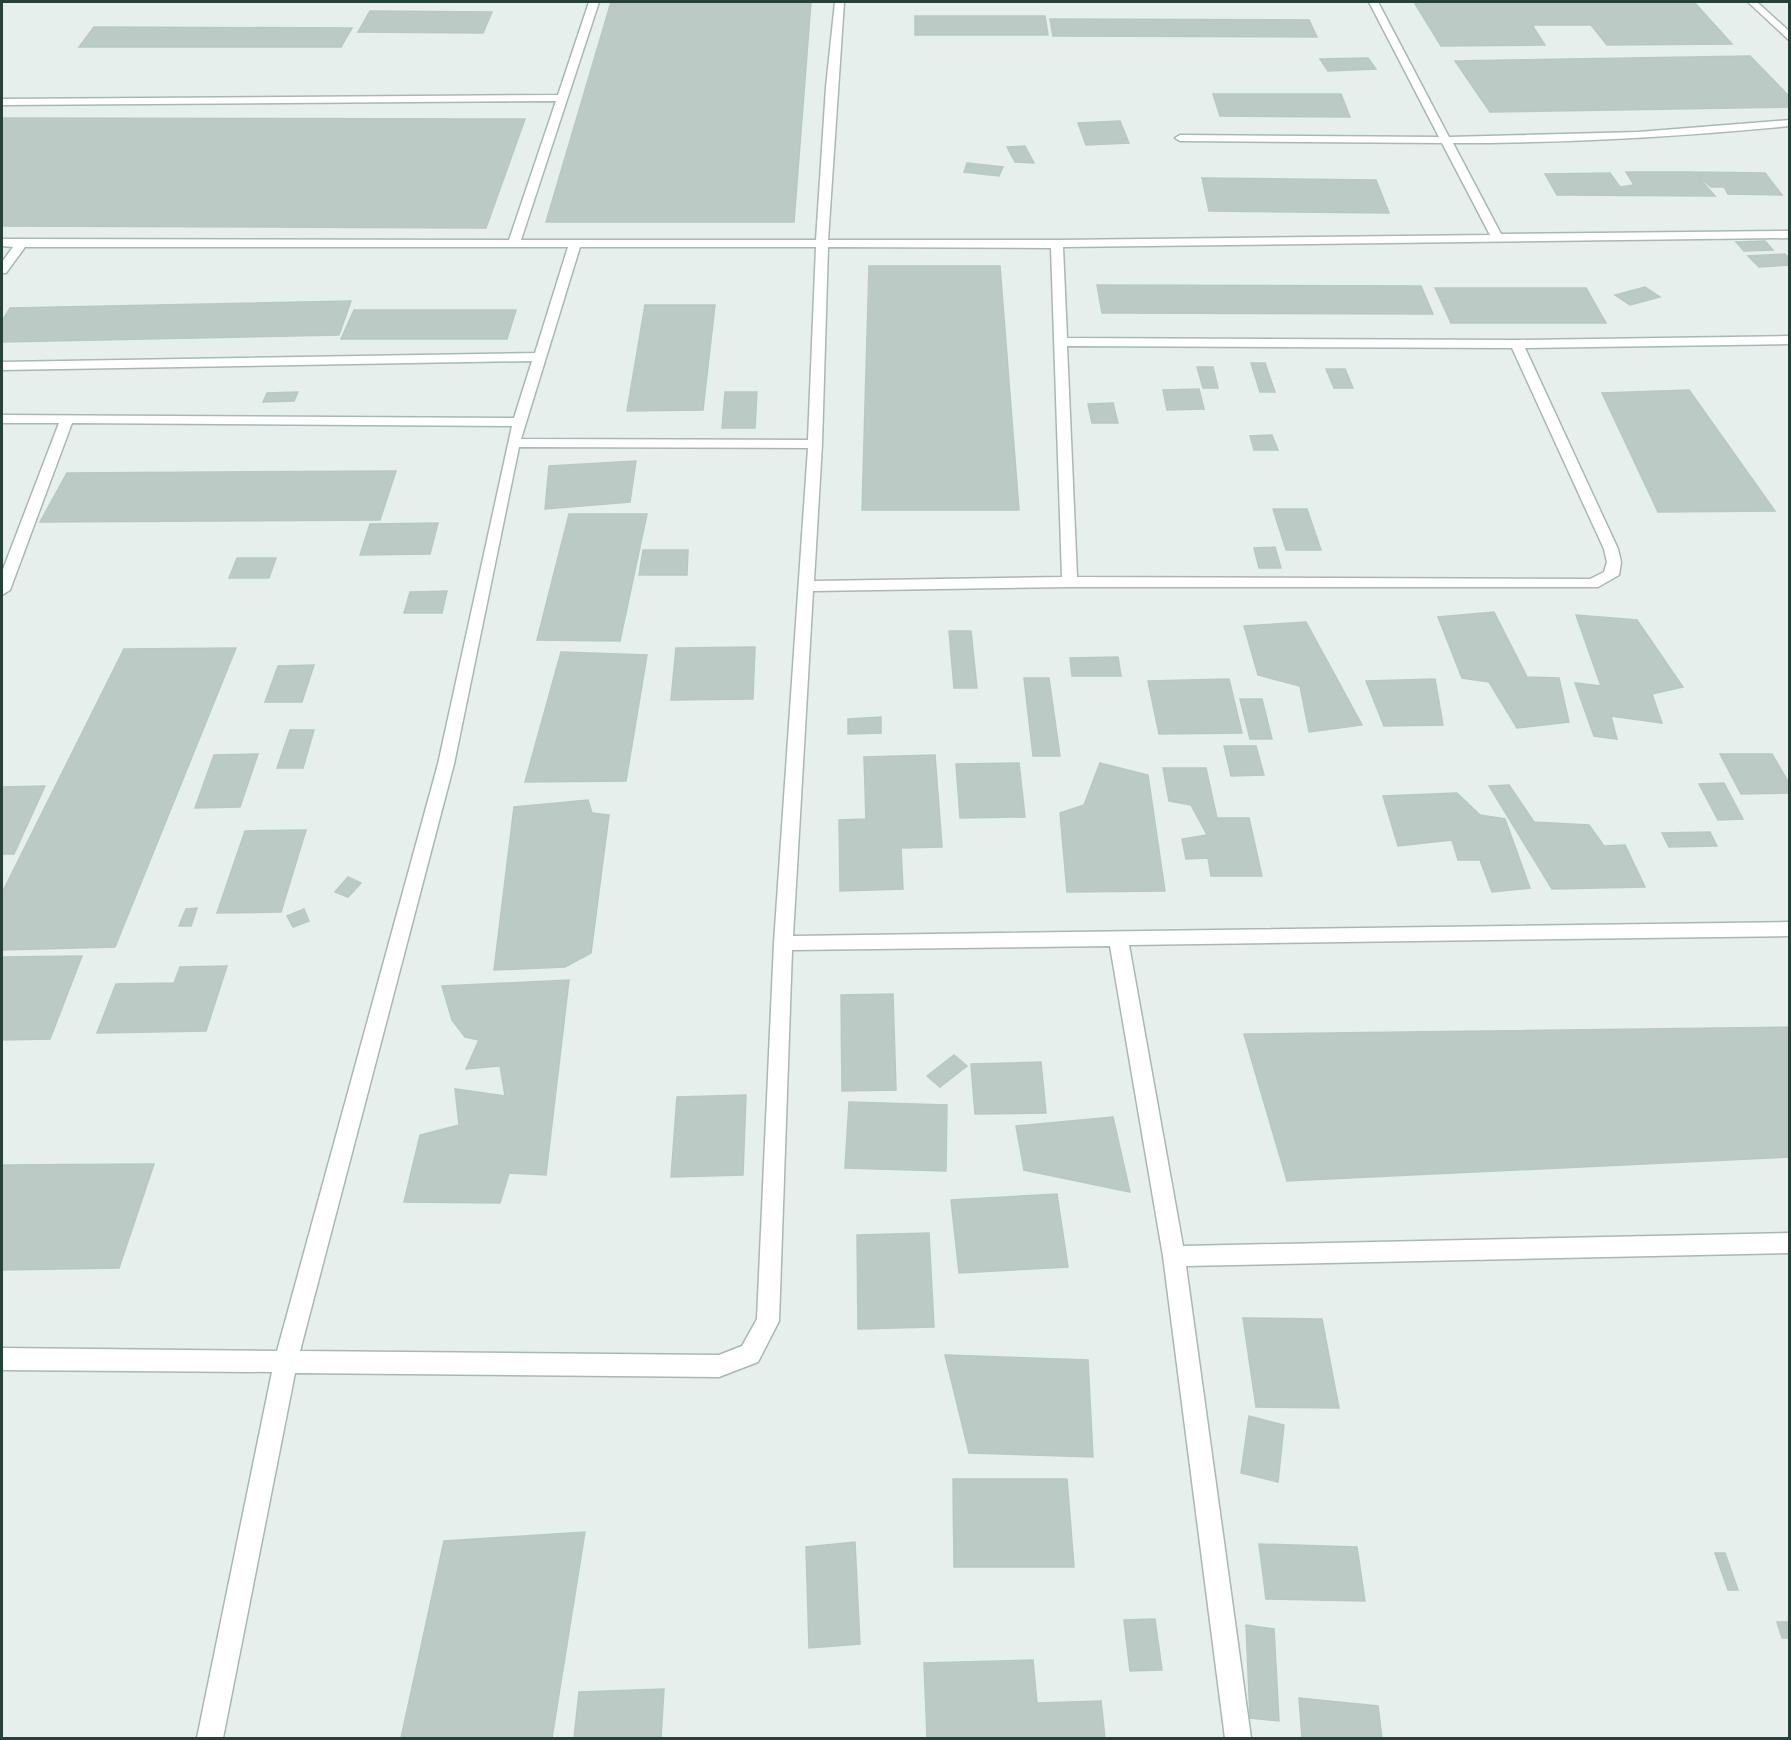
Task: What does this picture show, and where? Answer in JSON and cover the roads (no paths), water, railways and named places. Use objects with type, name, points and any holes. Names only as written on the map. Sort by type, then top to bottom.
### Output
[{"type":"street","points":[[513,245],[594,2]]},
{"type":"street","points":[[2,1359],[719,1366],[750,1354],[768,1321],[783,943],[815,444],[822,243],[831,87],[839,2]]},
{"type":"street","points":[[1373,2],[1497,238]]},
{"type":"street","points":[[1752,2],[1790,38]]},
{"type":"street","points":[[2,102],[562,98]]},
{"type":"street","points":[[1180,138],[1448,142],[1655,134],[1790,123]]},
{"type":"street","points":[[2,243],[1057,244],[1790,234]]},
{"type":"street","points":[[2,270],[22,243]]},
{"type":"street","points":[[1057,244],[1063,342],[1070,582]]},
{"type":"street","points":[[210,1738],[286,1361],[446,764],[513,443],[575,245]]},
{"type":"street","points":[[1063,342],[1517,344],[1790,340]]},
{"type":"street","points":[[807,586],[1070,582],[1593,584],[1611,575],[1614,562],[1611,549],[1517,344]]},
{"type":"street","points":[[2,366],[540,357]]},
{"type":"street","points":[[2,419],[520,422]]},
{"type":"street","points":[[2,590],[67,419]]},
{"type":"street","points":[[513,443],[815,444]]},
{"type":"street","points":[[783,943],[1790,929]]},
{"type":"street","points":[[1118,937],[1174,1256],[1238,1738]]},
{"type":"street","points":[[1174,1256],[1790,1244]]}]
